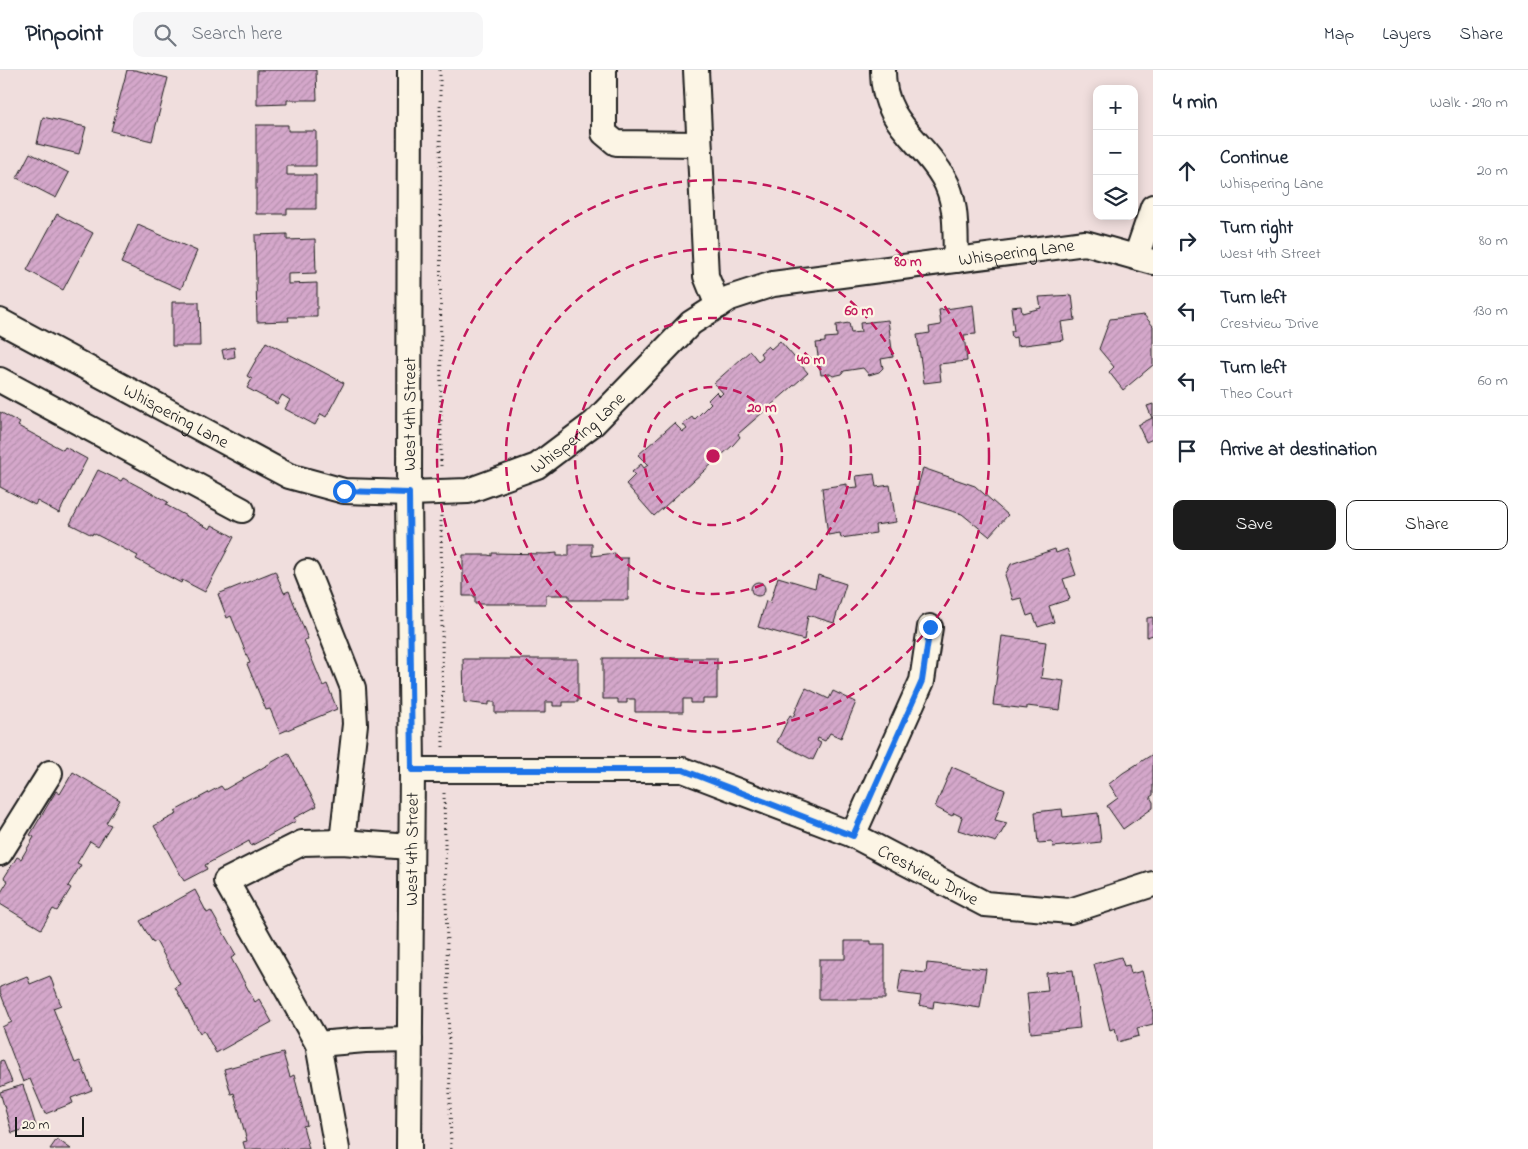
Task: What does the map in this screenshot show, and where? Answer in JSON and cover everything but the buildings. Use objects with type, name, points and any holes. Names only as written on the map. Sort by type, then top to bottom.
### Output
[{"type":"street","name":"West 4th Street","points":[[409,1149],[412,770],[409,493],[410,70]]},
{"type":"street","points":[[604,70],[604,133],[616,143],[699,144]]},
{"type":"street","points":[[696,70],[706,276],[718,306]]},
{"type":"street","points":[[883,70],[882,77],[889,105],[910,137],[932,160],[944,178],[952,197],[955,218],[956,260]]},
{"type":"street","points":[[1144,260],[1153,207]]},
{"type":"street","name":"Whispering Lane","points":[[1,325],[289,476],[344,491],[409,493],[468,491],[536,466],[594,423],[690,324],[730,298],[774,284],[1084,243],[1144,260]]},
{"type":"street","points":[[0,380],[242,510]]},
{"type":"street","points":[[306,572],[353,688],[354,724],[342,842]]},
{"type":"street","points":[[853,836],[922,681],[930,627]]},
{"type":"street","name":"Crestview Drive","points":[[412,770],[683,770],[853,836],[985,904],[1070,911],[1153,884]]},
{"type":"street","points":[[0,853],[50,773]]},
{"type":"street","points":[[337,1149],[318,1044],[226,881],[302,843],[342,842],[411,847]]},
{"type":"street","points":[[318,1044],[410,1039]]},
{"type":"path","points":[[440,70],[441,662],[451,1149]]},
{"type":"route","points":[[344,491],[409,493],[412,770],[683,770],[853,836],[922,681],[930,627]]}]
